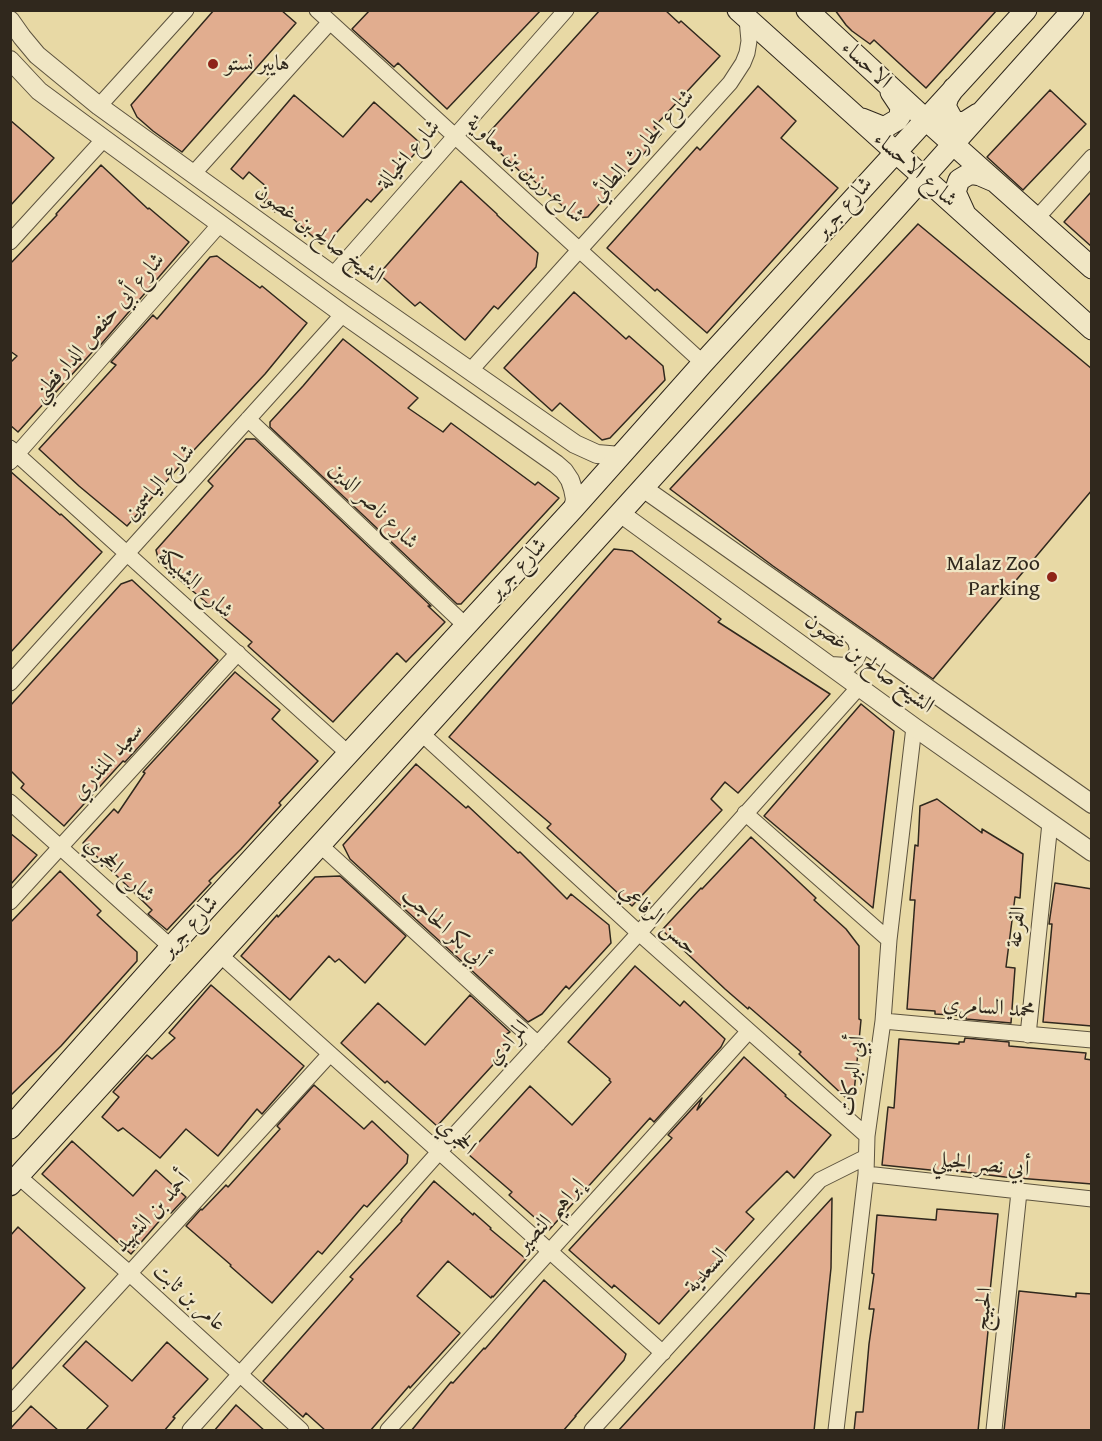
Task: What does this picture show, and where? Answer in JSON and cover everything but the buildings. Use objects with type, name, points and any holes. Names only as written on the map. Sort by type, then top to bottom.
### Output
[{"type":"main road","name":"الاحساء","points":[[807,10],[925,119]]},
{"type":"main road","name":"شارع جرير","points":[[10,1128],[171,947],[1026,10]]},
{"type":"main road","name":"شارع جرير","points":[[14,1180],[320,845],[1073,10]]},
{"type":"main road","name":"شارع الاحساء","points":[[743,15],[1092,330]]},
{"type":"main road","points":[[853,115],[882,127],[897,120],[901,107],[885,83]]},
{"type":"main road","points":[[957,85],[946,103],[952,119],[964,123],[982,112]]},
{"type":"main road","name":"شارع الاحساء","points":[[925,119],[1092,268]]},
{"type":"main road","points":[[866,183],[885,170],[893,170],[897,173],[905,188],[895,209]]},
{"type":"main road","points":[[966,214],[955,192],[959,180],[969,174],[974,174],[994,181]]},
{"type":"street","points":[[99,106],[186,10]]},
{"type":"street","name":"شارع رزين بن معاوية","points":[[317,10],[703,363]]},
{"type":"street","name":"شارع الخيالة","points":[[333,275],[566,10]]},
{"type":"street","name":"شارع الحارث الطائي","points":[[470,371],[730,83],[747,52],[749,30],[743,15]]},
{"type":"street","name":"الشيخ صالح بن غصون","points":[[10,20],[37,55],[99,106],[333,275],[567,439],[597,454],[621,456]]},
{"type":"street","points":[[193,174],[330,22]]},
{"type":"street","points":[[10,60],[39,90],[104,139],[343,314],[552,461],[564,471],[570,480],[573,489],[573,509]]},
{"type":"street","points":[[10,242],[104,139]]},
{"type":"street","points":[[1036,219],[1092,158]]},
{"type":"street","name":"شارع أبي حفص الدارقطني","points":[[13,454],[220,224]]},
{"type":"street","name":"شارع الياسمين","points":[[10,683],[343,314]]},
{"type":"street","name":"شارع ناصر الدين","points":[[248,419],[466,626]]},
{"type":"street","points":[[523,440],[540,440],[544,433],[539,420]]},
{"type":"street","points":[[552,461],[549,443],[554,438],[567,439]]},
{"type":"street","name":"شارع الشبيكة","points":[[13,454],[127,553],[349,754]]},
{"type":"street","name":"الشيخ صالح بن غصون","points":[[643,488],[1092,804]]},
{"type":"street","name":"الشيخ صالح بن غصون","points":[[620,513],[914,727],[1092,852]]},
{"type":"street","points":[[831,666],[846,666],[855,659],[859,650],[853,636]]},
{"type":"street","name":"سعيد المنذري","points":[[10,902],[238,653]]},
{"type":"street","points":[[862,689],[858,669],[869,656],[881,656]]},
{"type":"street","name":"المرادي","points":[[190,1431],[745,813],[862,689]]},
{"type":"street","name":"أبي البركات","points":[[836,1431],[914,727]]},
{"type":"street","name":"حسن الرفاعي","points":[[420,733],[748,1032],[867,1136]]},
{"type":"street","name":"شارع الحجري","points":[[10,802],[171,947]]},
{"type":"street","points":[[745,813],[890,940]]},
{"type":"street","name":"الفرعة","points":[[1028,1035],[1050,823]]},
{"type":"street","name":"أبي بكر الحاجب","points":[[320,845],[538,1044]]},
{"type":"street","name":"الحجري","points":[[219,954],[663,1353]]},
{"type":"street","name":"محمد السامري","points":[[883,1021],[1092,1040]]},
{"type":"street","name":"إبراهيم النصير","points":[[388,1431],[748,1032]]},
{"type":"street","name":"أحمد بن الشهيد","points":[[10,1404],[330,1054]]},
{"type":"street","name":"السعدية","points":[[592,1431],[820,1180],[866,1157]]},
{"type":"street","name":"أبي نصر الجيلي","points":[[866,1174],[1092,1199]]},
{"type":"street","name":"عامر بن ثابت","points":[[14,1180],[129,1273],[301,1431]]},
{"type":"street","name":"الحبيج","points":[[994,1431],[1019,1192]]},
{"type":"place","name":"هايبر نستو","points":[[213,64]]},
{"type":"place","name":"Malaz Zoo Parking","points":[[1052,577]]}]
